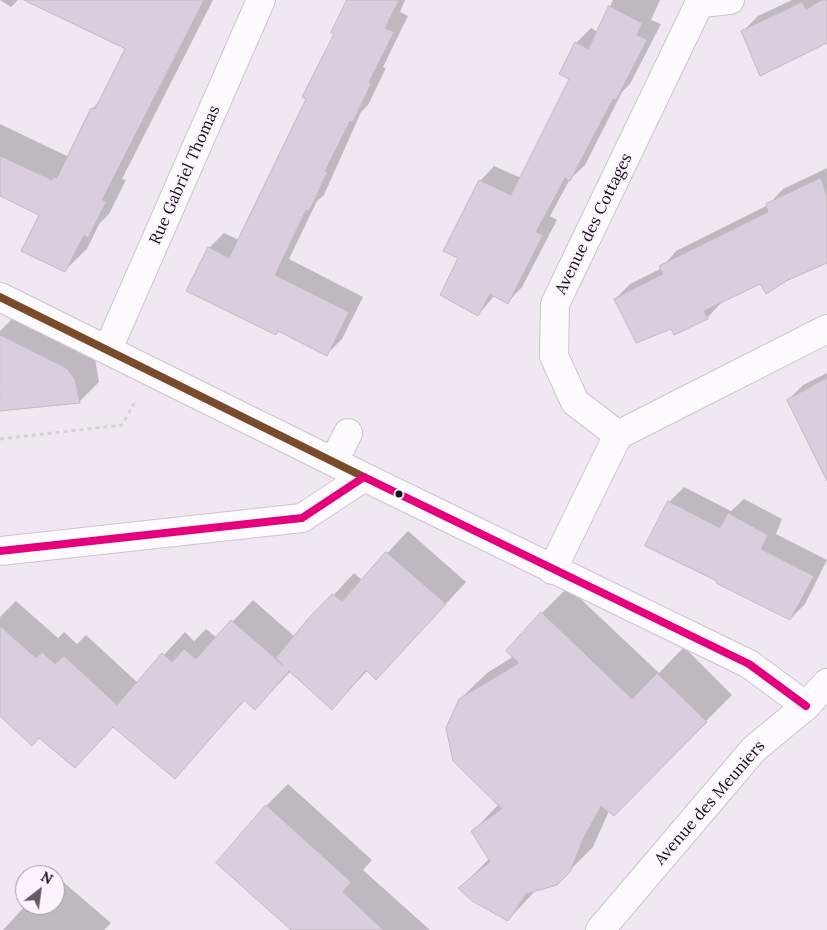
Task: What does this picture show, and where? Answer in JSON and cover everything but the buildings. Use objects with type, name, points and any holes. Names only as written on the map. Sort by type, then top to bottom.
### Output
[{"type":"street","name":"Rue Gabriel Thomas","points":[[108,349],[261,0]]},
{"type":"street","name":"Avenue des Cottages","points":[[618,435],[575,402],[554,356],[555,304],[701,2],[730,0]]},
{"type":"street","points":[[0,297],[552,570],[749,664],[806,706]]},
{"type":"street","points":[[552,570],[618,435],[827,329]]},
{"type":"street","points":[[334,461],[348,433]]},
{"type":"street","points":[[0,551],[302,518],[364,477]]},
{"type":"street","name":"Avenue des Meuniers","points":[[600,930],[754,749],[806,706],[827,683]]},
{"type":"path","points":[[0,439],[122,425],[153,371]]},
{"type":"transit line","points":[[0,297],[364,477]]},
{"type":"transit line","points":[[0,551],[302,518],[364,477],[749,664],[806,706]]}]
